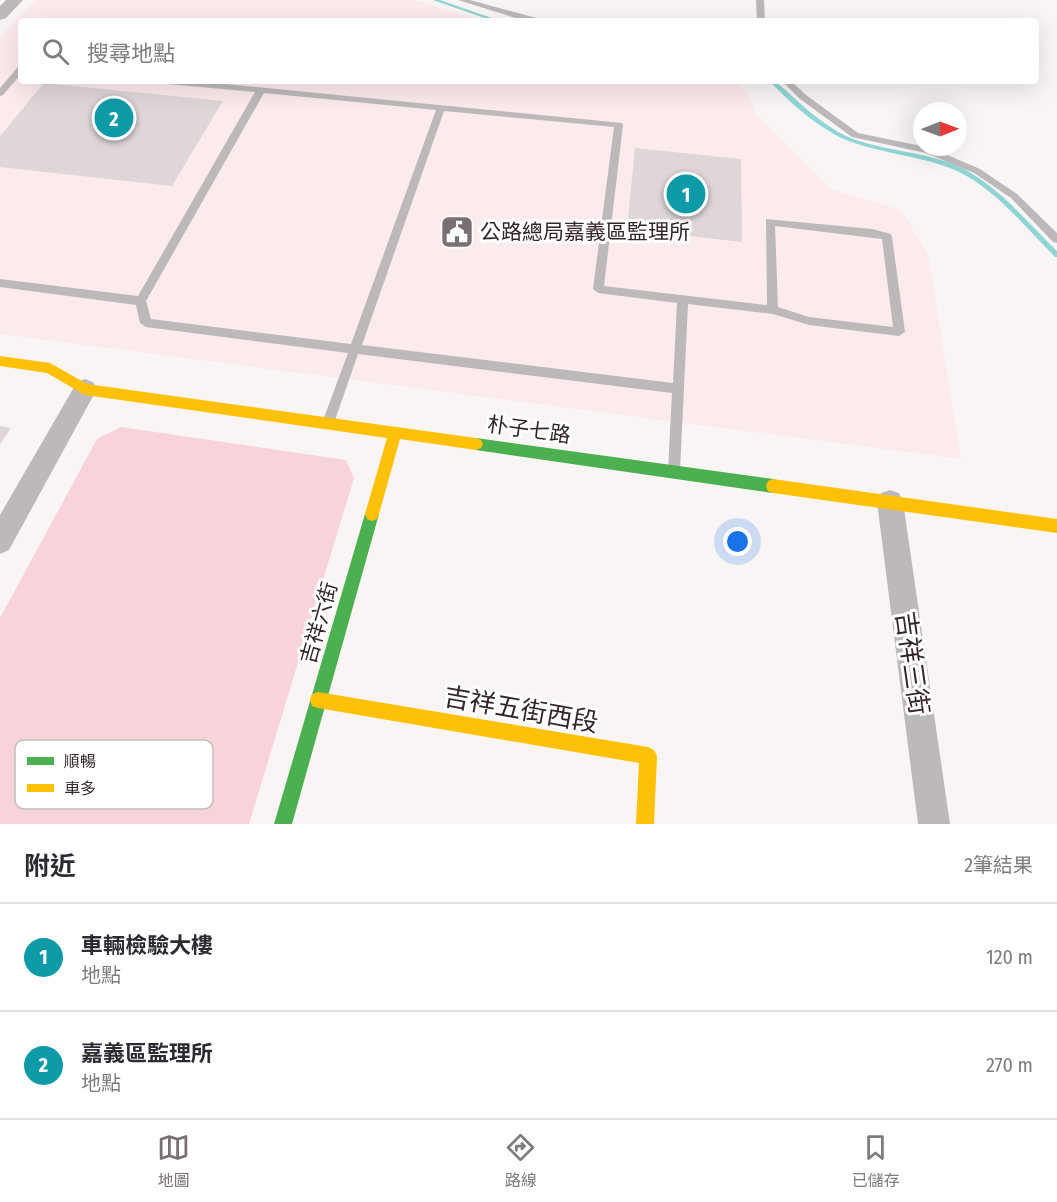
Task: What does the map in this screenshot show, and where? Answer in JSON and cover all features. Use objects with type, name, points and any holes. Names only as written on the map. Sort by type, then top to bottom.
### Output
[{"type":"street","points":[[0,15],[15,0]]},
{"type":"street","name":"朴子七路","points":[[0,362],[50,369],[85,389],[1057,525]]},
{"type":"street","points":[[0,542],[85,389]]},
{"type":"street","name":"吉祥六街","points":[[283,824],[395,433]]},
{"type":"street","name":"吉祥三街","points":[[890,502],[934,824]]},
{"type":"street","name":"吉祥五街西段","points":[[318,700],[648,756],[645,824]]},
{"type":"lane","points":[[462,0],[522,18]]},
{"type":"lane","points":[[760,0],[761,18]]},
{"type":"lane","points":[[0,93],[18,72]]},
{"type":"lane","points":[[199,84],[619,126],[598,288],[773,310],[808,321],[899,332],[887,237],[770,222],[773,310]]},
{"type":"lane","points":[[789,84],[803,97],[855,135],[928,150],[977,171],[1014,196],[1057,239]]},
{"type":"lane","points":[[261,90],[141,301],[146,323],[679,389]]},
{"type":"lane","points":[[328,423],[441,108]]},
{"type":"lane","points":[[1,285],[141,301]]},
{"type":"lane","points":[[674,472],[683,299]]},
{"type":"shaded area","name":"公路總局嘉義區監理所","points":[[36,0],[415,0],[475,18],[18,18]]},
{"type":"shaded area","name":"公路總局嘉義區監理所","points":[[18,18],[18,84],[737,84],[748,93],[756,114],[831,189],[901,210],[928,254],[961,459],[0,334],[0,37]]},
{"type":"shaded area","points":[[121,427],[346,460],[354,478],[249,824],[0,824],[0,618],[97,439]]},
{"type":"building","points":[[43,84],[223,101],[172,186],[0,167],[0,136]]},
{"type":"building","points":[[635,148],[741,159],[742,242],[627,229]]},
{"type":"building","points":[[0,426],[11,428],[0,445]]},
{"type":"waterway","points":[[435,0],[489,18]]},
{"type":"waterway","points":[[775,84],[832,131],[862,144],[945,164],[972,177],[998,197],[1057,255]]},
{"type":"traffic: fast","points":[[476,444],[773,486]]},
{"type":"traffic: fast","points":[[283,824],[372,514]]},
{"type":"traffic: slow","points":[[0,361],[50,368],[85,389],[476,444]]},
{"type":"traffic: slow","points":[[372,514],[395,433]]},
{"type":"traffic: slow","points":[[773,486],[1057,526]]},
{"type":"traffic: slow","points":[[318,700],[648,756],[645,824]]},
{"type":"place","name":"嘉義區監理所","points":[[114,118]]},
{"type":"place","name":"車輛檢驗大樓","points":[[686,194]]},
{"type":"place","name":"公路總局嘉義區監理所","points":[[457,232]]}]
